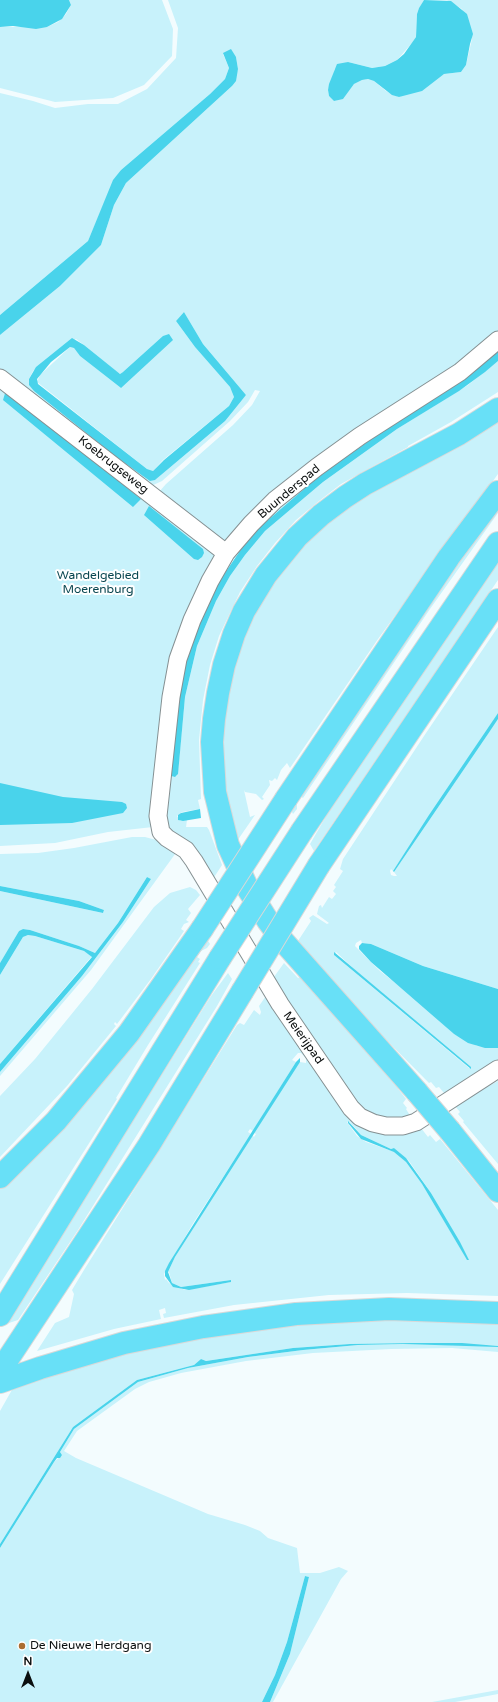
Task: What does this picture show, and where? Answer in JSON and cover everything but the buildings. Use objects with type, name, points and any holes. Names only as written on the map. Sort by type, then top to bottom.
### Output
[{"type":"highway","points":[[498,409],[459,434],[366,484],[345,497],[321,515],[297,537],[266,575],[244,611],[234,634],[224,665],[218,693],[214,719],[212,749],[215,792],[228,845],[248,889],[268,922],[283,941],[417,1092],[498,1191]]},
{"type":"highway","points":[[0,1176],[56,1121],[129,1033],[202,929],[286,799],[449,557],[498,492]]},
{"type":"highway","points":[[0,1315],[220,958],[302,832],[498,543]]},
{"type":"highway","points":[[0,1371],[149,1145],[319,865],[498,600]]},
{"type":"highway","points":[[0,1382],[40,1368],[124,1343],[203,1327],[296,1314],[389,1309],[498,1313]]},
{"type":"street","name":"Buunderspad","points":[[161,832],[158,816],[171,697],[178,659],[192,620],[210,581],[226,553],[251,524],[275,500],[317,467],[360,436],[460,372],[498,340]]},
{"type":"street","name":"Koebrugseweg","points":[[0,378],[226,553]]},
{"type":"street","name":"Meierijpad","points":[[161,832],[167,838],[186,850],[194,861],[280,1004],[351,1108],[360,1117],[373,1123],[386,1126],[403,1126],[416,1122],[498,1069]]},
{"type":"green space","points":[[69,0],[162,0],[173,29],[172,56],[144,85],[113,98],[55,102],[0,88],[0,27],[47,27],[58,22],[66,14],[71,5]]},
{"type":"green space","points":[[168,0],[424,0],[417,14],[416,37],[397,60],[385,66],[372,68],[348,62],[335,69],[328,90],[329,96],[334,101],[343,98],[354,84],[368,79],[374,81],[386,91],[399,97],[444,74],[461,72],[466,65],[472,39],[462,9],[447,0],[498,0],[498,335],[225,541],[221,541],[159,492],[166,484],[233,425],[252,405],[260,391],[255,390],[248,402],[230,421],[162,481],[151,486],[0,370],[0,335],[60,286],[101,245],[114,205],[126,183],[232,86],[238,69],[236,57],[223,54],[229,68],[225,79],[210,94],[121,170],[114,180],[88,241],[0,315],[0,93],[55,108],[88,104],[118,104],[147,89],[176,58],[178,28]],"holes":[[[184,312],[203,344],[246,395],[155,480],[77,425],[29,385],[29,379],[33,371],[51,356],[76,339],[117,372],[120,374],[123,372],[121,388],[80,356],[74,348],[70,347],[40,375],[37,382],[147,469],[153,471],[163,460],[229,406],[234,397],[230,387],[195,347],[176,321]]]},
{"type":"green space","points":[[498,346],[498,349],[454,385],[393,423],[318,477],[261,526],[233,560],[209,600],[196,630],[182,675],[177,707],[171,774],[173,777],[177,776],[178,771],[185,697],[197,646],[216,601],[230,576],[245,555],[265,531],[323,482],[397,429],[468,385],[498,361],[498,392],[451,422],[341,484],[319,501],[296,520],[275,543],[257,566],[240,592],[219,636],[210,665],[203,700],[199,740],[201,799],[198,800],[200,809],[182,812],[177,816],[180,821],[187,820],[186,827],[207,827],[209,830],[222,865],[211,882],[198,858],[185,844],[168,832],[163,818],[174,704],[179,673],[193,627],[213,584],[238,547],[264,517],[315,475],[354,446],[386,423],[452,382]]},
{"type":"green space","name":"Wandelgebied Moerenburg","points":[[0,383],[218,552],[153,827],[108,832],[55,843],[0,846]]},
{"type":"green space","points":[[498,416],[498,474],[378,639],[290,768],[287,763],[281,770],[277,780],[275,778],[272,781],[269,780],[270,785],[262,797],[264,799],[262,800],[256,794],[245,792],[244,790],[250,817],[255,815],[235,844],[227,817],[219,717],[251,609],[320,523]]},
{"type":"green space","points":[[498,507],[498,513],[430,609],[303,798],[300,796],[297,801],[297,809],[293,814],[289,806],[347,716]]},
{"type":"green space","points":[[498,562],[498,580],[314,851],[310,844],[328,813]]},
{"type":"green space","points":[[498,627],[498,713],[393,871],[391,869],[390,871],[391,875],[397,876],[394,872],[498,719],[498,989],[423,966],[371,944],[362,943],[361,940],[356,943],[355,946],[380,971],[416,999],[454,1034],[477,1046],[498,1048],[498,1062],[444,1097],[442,1095],[444,1093],[439,1087],[436,1088],[431,1082],[429,1083],[342,995],[296,944],[311,921],[309,918],[313,915],[327,924],[329,923],[317,914],[319,906],[321,905],[322,908],[329,897],[332,899],[336,894],[333,891],[336,887],[334,885],[343,871],[340,869],[343,859]],"holes":[[[336,952],[355,970],[471,1068],[469,1068],[334,955]]]},
{"type":"green space","points":[[132,837],[145,837],[160,841],[178,850],[91,970],[0,1076],[0,1072],[82,976],[123,922],[151,879],[147,877],[118,923],[95,953],[79,946],[23,929],[19,931],[0,963],[0,891],[103,913],[104,910],[79,901],[0,886],[0,854],[38,853]]},
{"type":"green space","points":[[190,887],[196,890],[200,895],[188,909],[191,913],[186,920],[189,922],[184,924],[181,929],[184,931],[151,979],[117,1024],[115,1022],[114,1024],[116,1026],[67,1086],[0,1157],[0,1096],[35,1059],[92,989],[154,907],[170,893]]},
{"type":"green space","points":[[28,935],[84,951],[92,956],[0,1064],[0,975],[23,937]]},
{"type":"green space","points":[[205,936],[210,944],[207,948],[201,951],[197,957],[200,959],[198,962],[200,963],[148,1045],[116,1098],[117,1099],[0,1284],[0,1183]]},
{"type":"green space","points":[[284,963],[298,978],[300,977],[396,1086],[406,1099],[403,1103],[411,1117],[386,1122],[357,1107],[271,981]]},
{"type":"green space","points":[[228,973],[232,979],[217,1006],[78,1230],[18,1320],[6,1324],[211,996]]},
{"type":"green space","points":[[266,996],[346,1107],[421,1128],[428,1137],[430,1135],[436,1142],[440,1139],[498,1210],[498,1296],[407,1293],[329,1295],[234,1305],[164,1318],[163,1314],[166,1313],[165,1308],[159,1310],[161,1319],[114,1329],[37,1351],[55,1323],[69,1317],[74,1294],[72,1290],[84,1270],[237,1025],[240,1023],[244,1025],[254,1010],[260,1015],[261,1012],[259,1006]],"holes":[[[298,1053],[301,1053],[306,1058],[306,1063],[300,1062],[298,1064],[254,1133],[256,1134],[254,1137],[252,1135],[175,1257],[168,1272],[172,1283],[181,1287],[231,1280],[231,1282],[185,1290],[169,1283],[166,1279],[165,1280],[164,1274],[192,1225],[251,1134],[248,1132],[250,1129],[253,1131],[296,1062],[292,1060]],[[347,1122],[350,1122],[361,1135],[391,1149],[394,1148],[409,1161],[431,1193],[468,1261],[422,1184],[406,1162],[395,1152],[366,1142],[357,1136]]]},
{"type":"green space","points":[[489,1076],[487,1087],[498,1081],[498,1164],[463,1122],[464,1121],[458,1114],[460,1112],[454,1105]]},
{"type":"green space","points":[[377,1319],[498,1322],[498,1346],[411,1343],[350,1344],[293,1348],[206,1361],[201,1359],[194,1365],[137,1380],[73,1427],[0,1544],[0,1411],[13,1388],[98,1360],[179,1341],[274,1326]]},
{"type":"green space","points":[[403,1344],[489,1346],[498,1347],[498,1352],[452,1348],[313,1353],[246,1361],[181,1373],[149,1382],[135,1389],[77,1431],[64,1451],[76,1458],[208,1514],[245,1525],[260,1531],[268,1538],[297,1548],[300,1573],[320,1573],[339,1567],[348,1571],[341,1579],[273,1702],[270,1702],[290,1654],[309,1577],[305,1576],[287,1642],[275,1675],[262,1702],[0,1702],[0,1548],[54,1462],[62,1455],[60,1452],[74,1429],[138,1382],[188,1368],[248,1357],[303,1350],[358,1345]]},
{"type":"green space","points":[[498,1690],[498,1694],[455,1702],[432,1702]]},
{"type":"water","points":[[0,0],[69,0],[71,5],[62,19],[47,27],[36,29],[13,26],[0,27]]},
{"type":"water","points":[[424,0],[451,1],[467,14],[473,34],[466,65],[461,72],[444,74],[422,91],[399,97],[392,95],[374,81],[368,79],[362,80],[354,84],[343,99],[334,101],[329,96],[328,90],[337,64],[348,62],[372,68],[385,66],[397,60],[404,54],[416,37],[417,14]]},
{"type":"water","points":[[231,49],[236,57],[238,69],[236,81],[232,86],[126,183],[114,205],[101,245],[60,286],[0,335],[0,315],[88,241],[113,180],[121,170],[210,94],[225,79],[229,68],[223,53]]},
{"type":"water","points":[[184,312],[203,344],[246,395],[225,421],[155,480],[150,481],[115,456],[34,391],[29,385],[29,379],[36,367],[72,338],[84,345],[120,374],[163,336],[169,334],[173,340],[121,388],[80,356],[74,348],[70,347],[51,362],[37,379],[38,384],[147,469],[153,471],[164,460],[229,406],[234,397],[230,387],[195,347],[176,321]]},
{"type":"water","points":[[498,349],[498,361],[485,372],[459,391],[397,429],[323,482],[265,531],[245,555],[230,576],[216,601],[197,646],[185,697],[178,774],[175,777],[171,776],[177,707],[186,660],[196,630],[216,586],[242,548],[261,526],[318,477]]},
{"type":"water","points":[[6,390],[141,499],[133,507],[3,400]]},
{"type":"water","points":[[149,506],[203,549],[204,553],[202,557],[198,560],[194,559],[144,515]]},
{"type":"water","points":[[498,713],[498,719],[394,872],[393,871],[429,815]]},
{"type":"water","points":[[0,783],[63,797],[122,802],[126,804],[127,808],[123,813],[72,823],[0,825]]},
{"type":"water","points":[[200,809],[201,818],[183,821],[178,820],[178,815],[181,813]]},
{"type":"water","points":[[147,877],[151,879],[123,922],[82,976],[0,1072],[0,1064],[92,957],[84,951],[28,935],[23,937],[0,975],[0,963],[19,931],[23,929],[30,930],[79,946],[95,953],[118,923]]},
{"type":"water","points":[[0,886],[79,901],[104,910],[103,913],[0,891]]},
{"type":"water","points":[[362,943],[371,944],[423,966],[498,989],[498,1048],[485,1048],[468,1043],[454,1034],[371,962],[359,949],[359,946]]},
{"type":"water","points":[[334,952],[471,1067],[471,1069],[334,955]]},
{"type":"water","points":[[300,1058],[300,1062],[175,1257],[168,1272],[172,1283],[181,1287],[231,1280],[231,1282],[189,1290],[173,1287],[165,1276],[165,1271],[169,1263],[296,1062]]},
{"type":"water","points":[[348,1121],[361,1135],[391,1149],[394,1148],[406,1158],[431,1193],[469,1260],[467,1260],[422,1184],[406,1162],[394,1152],[361,1139]]},
{"type":"water","points":[[462,1343],[498,1347],[403,1344],[358,1345],[303,1350],[248,1357],[188,1368],[138,1382],[74,1429],[60,1452],[62,1455],[54,1462],[0,1548],[0,1544],[73,1427],[137,1380],[194,1365],[201,1359],[206,1361],[293,1348],[350,1344]]},
{"type":"water","points":[[305,1576],[309,1577],[290,1654],[270,1702],[262,1702],[275,1675],[287,1642]]},
{"type":"place","name":"De Nieuwe Herdgang","points":[[22,1646]]}]
